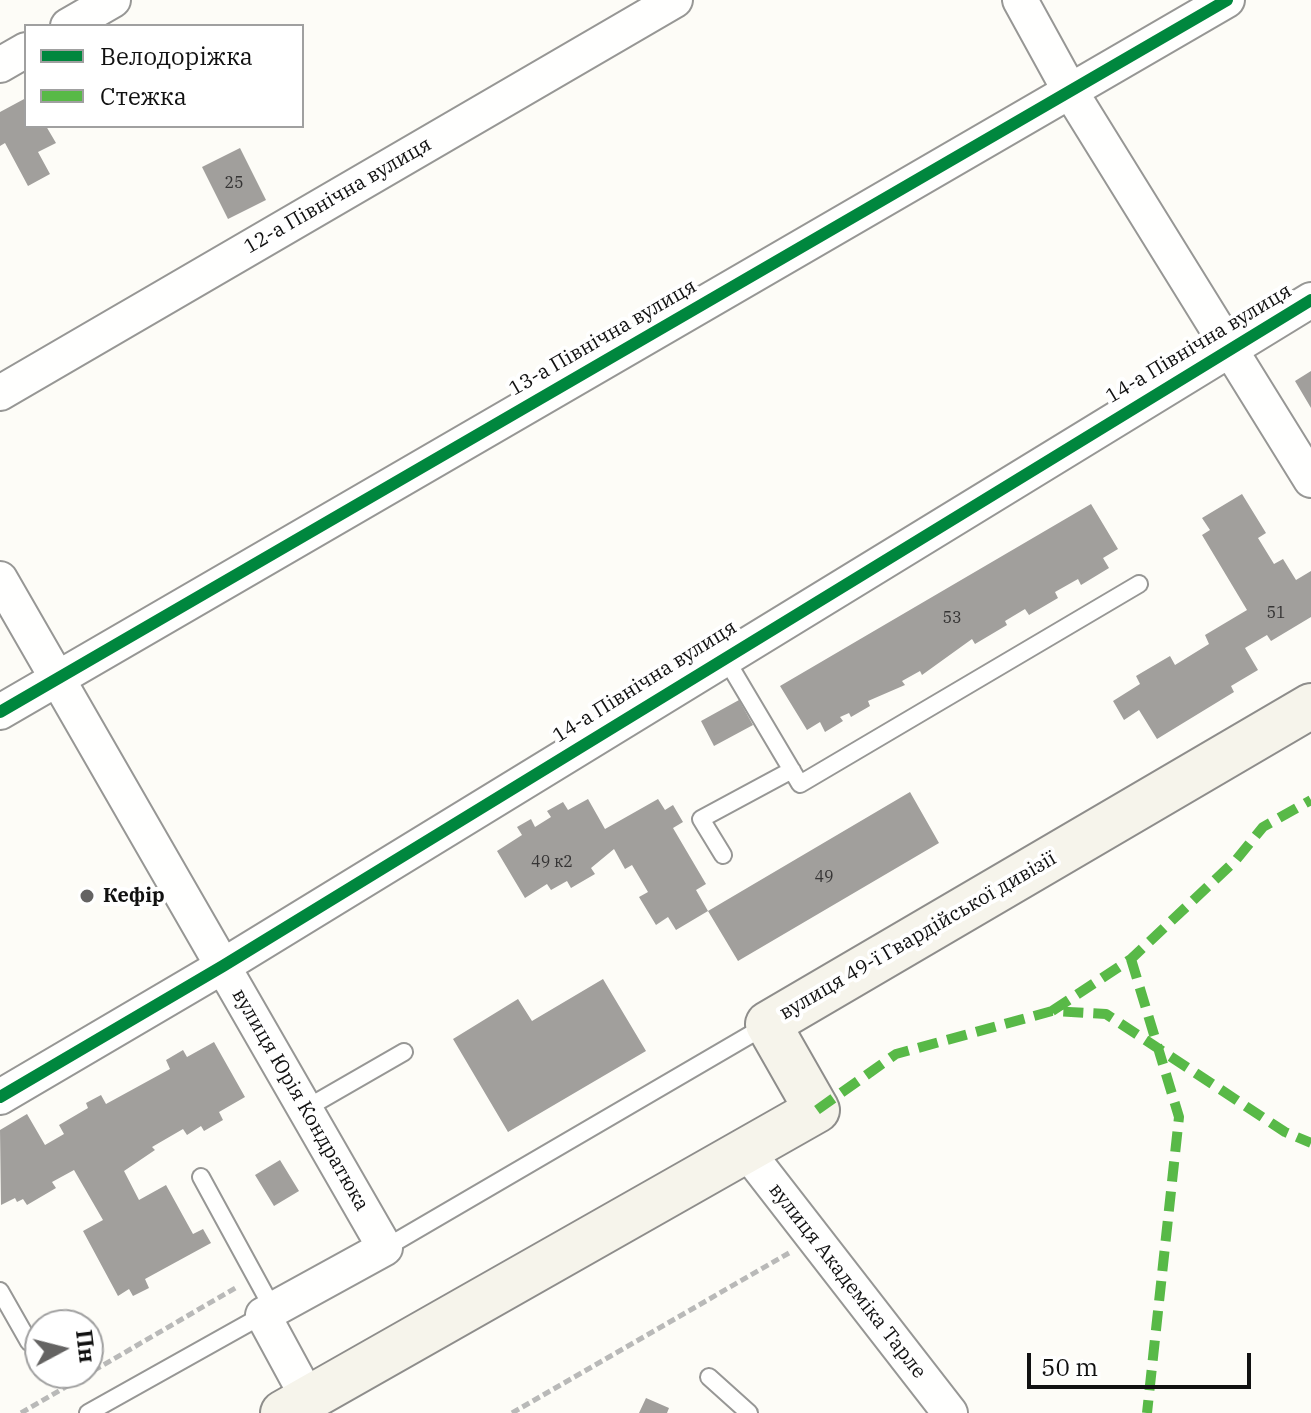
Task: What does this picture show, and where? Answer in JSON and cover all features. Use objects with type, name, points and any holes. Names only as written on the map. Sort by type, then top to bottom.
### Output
[{"type":"street","points":[[71,24],[113,0]]},
{"type":"street","name":"12-а Північна вулиця","points":[[0,393],[675,0]]},
{"type":"street","points":[[1020,0],[1070,91],[1311,480]]},
{"type":"street","name":"13-а Північна вулиця","points":[[0,712],[1227,0]]},
{"type":"street","points":[[0,65],[24,51]]},
{"type":"street","name":"14-а Північна вулиця","points":[[0,1097],[223,966],[724,656],[1311,300]]},
{"type":"street","name":"вулиця Юрія Кондратюка","points":[[0,579],[385,1248]]},
{"type":"street","name":"вулиця 49-ї Гвардійської дивізії","points":[[303,1408],[817,1110],[768,1024],[1311,706]]},
{"type":"street","name":"вулиця Академіка Тарле","points":[[745,1149],[950,1413]]},
{"type":"street","points":[[303,1408],[268,1312],[385,1248]]},
{"type":"lane","points":[[724,656],[800,784],[1139,584]]},
{"type":"lane","points":[[723,855],[701,819],[792,770]]},
{"type":"lane","points":[[385,1248],[768,1024]]},
{"type":"lane","points":[[305,1109],[404,1052]]},
{"type":"lane","points":[[88,1413],[268,1312],[255,1276],[201,1177]]},
{"type":"lane","points":[[0,1291],[24,1333]]},
{"type":"lane","points":[[709,1377],[749,1413]]},
{"type":"path","points":[[512,1413],[814,1239]]},
{"type":"path","points":[[21,1413],[255,1276]]},
{"type":"building","points":[[24,99],[24,128],[47,128],[56,143],[38,152],[50,174],[28,186],[5,143],[0,146],[0,112]]},
{"type":"building","points":[[240,148],[266,200],[228,219],[202,167]]},
{"type":"building","points":[[1311,371],[1311,408],[1295,381]]},
{"type":"building","points":[[1242,494],[1266,533],[1258,538],[1274,564],[1283,559],[1296,580],[1311,571],[1311,617],[1271,641],[1267,635],[1245,648],[1258,670],[1231,686],[1234,692],[1157,739],[1139,710],[1124,720],[1113,701],[1140,684],[1136,676],[1170,656],[1175,665],[1209,644],[1205,635],[1247,610],[1202,535],[1210,530],[1202,518]]},
{"type":"building","points":[[1091,504],[1118,549],[1103,558],[1109,568],[1081,585],[1078,579],[1055,592],[1058,598],[1029,615],[1025,609],[1005,621],[1007,625],[975,644],[972,639],[922,675],[920,671],[902,681],[905,685],[868,701],[870,706],[851,717],[849,713],[840,717],[843,721],[825,732],[820,722],[807,730],[780,686]]},
{"type":"building","points":[[739,700],[753,725],[714,746],[701,721]]},
{"type":"building","points":[[910,792],[939,843],[738,961],[708,911]]},
{"type":"building","points":[[588,799],[605,829],[658,799],[665,810],[673,805],[683,822],[673,828],[706,884],[696,890],[708,911],[676,930],[668,917],[656,925],[639,897],[648,892],[632,865],[625,869],[614,849],[591,868],[595,874],[571,888],[567,881],[551,890],[547,884],[525,898],[497,851],[522,835],[517,827],[531,819],[535,827],[551,817],[547,811],[563,802],[568,810]]},
{"type":"building","points":[[603,979],[646,1051],[508,1132],[453,1039],[518,999],[532,1021]]},
{"type":"building","points":[[214,1042],[245,1097],[219,1112],[223,1120],[204,1131],[201,1126],[187,1135],[183,1129],[152,1147],[155,1150],[124,1171],[139,1200],[166,1185],[193,1234],[203,1229],[211,1243],[145,1279],[149,1288],[133,1296],[129,1289],[118,1296],[83,1231],[103,1220],[74,1170],[52,1182],[56,1188],[27,1205],[23,1199],[17,1202],[15,1198],[1,1205],[0,1130],[27,1114],[45,1145],[64,1134],[59,1125],[88,1108],[86,1103],[101,1095],[106,1104],[170,1069],[166,1060],[183,1050],[187,1057]]},
{"type":"building","points":[[280,1160],[299,1191],[274,1206],[255,1175]]},
{"type":"building","points":[[646,1398],[669,1408],[667,1413],[639,1413]]},
{"type":"marked path","points":[[1052,1011],[1131,959],[1236,860],[1263,827],[1311,800]]},
{"type":"marked path","points":[[1131,959],[1179,1117],[1147,1413]]},
{"type":"marked path","points":[[817,1110],[896,1054],[1052,1011],[1106,1014],[1285,1132],[1311,1143]]},
{"type":"cycle path","points":[[0,712],[1227,0]]},
{"type":"cycle path","points":[[0,1097],[223,966],[1311,300]]},
{"type":"place","name":"Кефір","points":[[87,896]]}]
